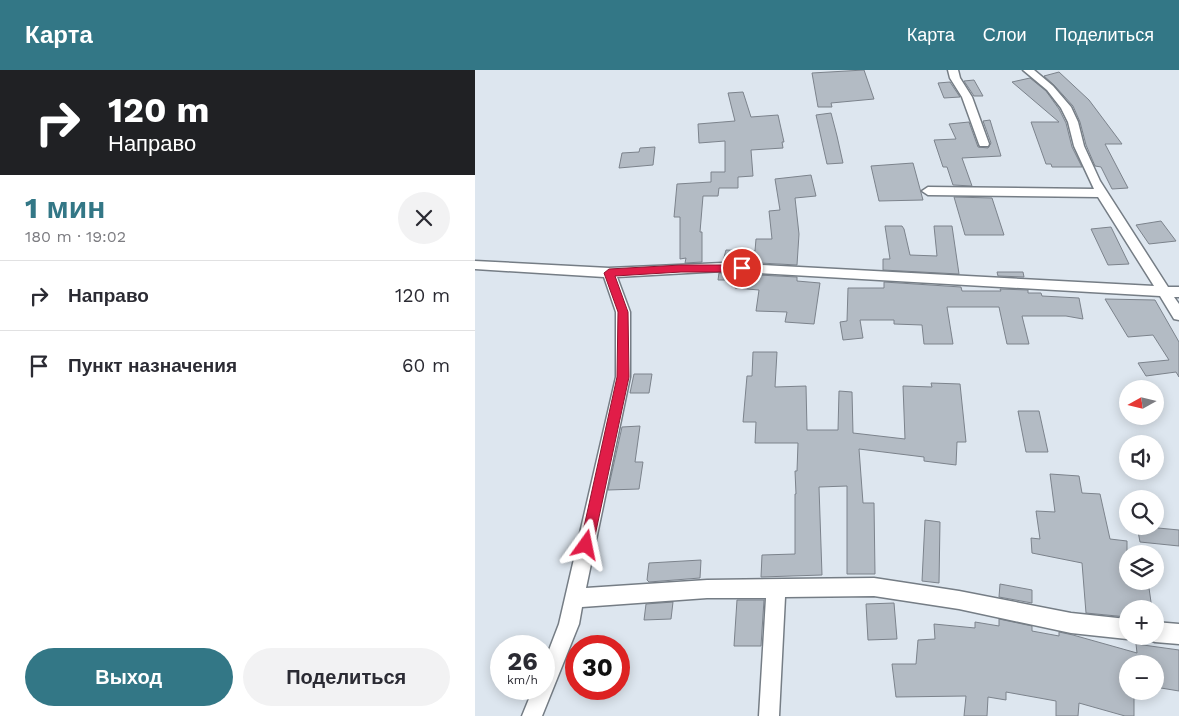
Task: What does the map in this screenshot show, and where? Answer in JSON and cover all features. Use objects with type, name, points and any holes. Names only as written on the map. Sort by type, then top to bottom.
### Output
[{"type":"street","points":[[953,70],[955,78],[967,97],[984,144]]},
{"type":"street","points":[[1028,70],[1051,88],[1066,107],[1073,122],[1079,146],[1094,181],[1179,315]]},
{"type":"street","points":[[927,191],[1101,193]]},
{"type":"street","points":[[475,265],[609,273],[723,267],[1179,292]]},
{"type":"street","points":[[555,658],[569,624],[623,377],[623,312],[609,273]]},
{"type":"street","points":[[575,598],[707,589],[874,587],[959,600],[1071,623],[1119,628]]},
{"type":"street","points":[[769,716],[776,588]]},
{"type":"street","points":[[1164,633],[1179,634]]},
{"type":"street","points":[[532,716],[538,700]]},
{"type":"building","points":[[864,70],[874,99],[831,103],[832,107],[818,107],[812,73]]},
{"type":"building","points":[[1059,72],[1089,100],[1122,144],[1105,144],[1128,188],[1112,189],[1101,167],[1095,166],[1073,106],[1044,76]]},
{"type":"building","points":[[1030,78],[1046,91],[1059,109],[1066,123],[1072,147],[1082,167],[1052,167],[1051,164],[1046,164],[1031,122],[1059,122],[1012,82]]},
{"type":"building","points":[[974,80],[983,96],[974,96],[964,81]]},
{"type":"building","points":[[950,82],[960,97],[944,98],[938,83]]},
{"type":"building","points":[[743,92],[751,117],[778,115],[784,142],[782,142],[783,148],[751,150],[753,176],[738,177],[738,188],[719,188],[718,196],[703,196],[700,232],[702,232],[702,262],[685,263],[686,258],[680,259],[680,217],[674,217],[677,184],[711,182],[711,172],[725,172],[725,141],[699,143],[698,124],[735,121],[728,93]]},
{"type":"building","points":[[831,113],[843,163],[827,164],[816,115]]},
{"type":"building","points":[[990,120],[1001,156],[962,158],[972,186],[953,185],[947,167],[943,167],[934,140],[956,139],[949,124],[969,122],[978,147],[988,148],[991,143],[983,121]]},
{"type":"building","points":[[655,147],[653,165],[619,168],[622,153],[639,152],[640,148]]},
{"type":"building","points":[[913,163],[923,200],[879,201],[871,166]]},
{"type":"building","points":[[811,175],[816,196],[795,198],[799,234],[797,265],[723,261],[726,250],[755,251],[756,239],[772,239],[769,211],[780,210],[775,179]]},
{"type":"building","points":[[954,197],[992,198],[1004,235],[965,235]]},
{"type":"building","points":[[1161,221],[1176,241],[1149,244],[1136,225]]},
{"type":"building","points":[[885,226],[902,226],[910,255],[937,256],[934,226],[952,226],[959,274],[883,270],[883,259],[890,259]]},
{"type":"building","points":[[1111,227],[1129,264],[1108,265],[1091,229]]},
{"type":"building","points":[[997,272],[1023,272],[1024,277],[998,276]]},
{"type":"building","points":[[719,273],[797,277],[797,281],[820,283],[814,324],[785,322],[787,312],[756,311],[759,290],[735,288],[736,280],[718,280]]},
{"type":"building","points":[[884,282],[961,287],[962,291],[1028,290],[1028,293],[1041,293],[1042,296],[1079,298],[1083,319],[1066,316],[1022,316],[1029,344],[1007,344],[999,307],[947,307],[953,344],[924,344],[922,325],[894,324],[894,320],[860,320],[863,338],[843,340],[840,322],[847,321],[848,288],[884,288]]},
{"type":"building","points":[[1105,299],[1155,300],[1179,342],[1179,377],[1176,372],[1146,376],[1138,363],[1169,360],[1153,335],[1128,337]]},
{"type":"building","points":[[753,352],[777,352],[775,387],[806,386],[807,430],[838,430],[839,391],[852,392],[853,433],[905,439],[903,386],[932,387],[931,383],[960,384],[966,442],[957,442],[956,465],[924,461],[924,457],[859,449],[863,503],[874,503],[875,574],[847,574],[847,486],[819,487],[822,575],[761,577],[762,555],[795,554],[795,471],[797,471],[798,443],[755,443],[756,422],[743,422],[747,376],[752,376]]},
{"type":"building","points":[[634,374],[652,374],[649,393],[630,393]]},
{"type":"building","points":[[1018,411],[1039,411],[1048,452],[1026,452]]},
{"type":"building","points":[[640,426],[635,462],[643,462],[639,489],[608,490],[622,427]]},
{"type":"building","points":[[1050,474],[1079,476],[1082,493],[1100,494],[1110,539],[1127,541],[1127,545],[1119,545],[1119,590],[1149,590],[1151,600],[1119,600],[1119,616],[1086,613],[1082,563],[1032,553],[1031,538],[1040,539],[1036,511],[1055,512]]},
{"type":"building","points":[[925,520],[940,522],[939,583],[922,581]]},
{"type":"building","points":[[1164,529],[1179,530],[1179,546],[1140,542],[1139,535],[1164,535]]},
{"type":"building","points":[[701,560],[700,578],[649,582],[647,580],[649,563]]},
{"type":"building","points":[[1000,584],[1032,590],[1032,603],[999,597]]},
{"type":"building","points":[[737,600],[764,600],[761,646],[734,646]]},
{"type":"building","points":[[673,602],[671,619],[644,620],[646,604]]},
{"type":"building","points":[[894,603],[897,639],[868,640],[866,604]]},
{"type":"building","points":[[999,619],[1032,626],[1032,631],[1059,636],[1059,632],[1137,653],[1136,645],[1179,650],[1179,691],[1164,688],[1164,655],[1119,655],[1119,700],[1134,700],[1134,716],[1125,716],[1079,703],[1078,716],[1056,716],[1056,701],[1006,692],[1006,700],[988,697],[987,716],[964,716],[966,696],[896,697],[892,664],[916,664],[918,640],[935,639],[934,624],[975,628],[975,622],[999,626]]},
{"type":"route","points":[[586,545],[623,377],[623,312],[609,273],[681,268],[742,268]]}]
